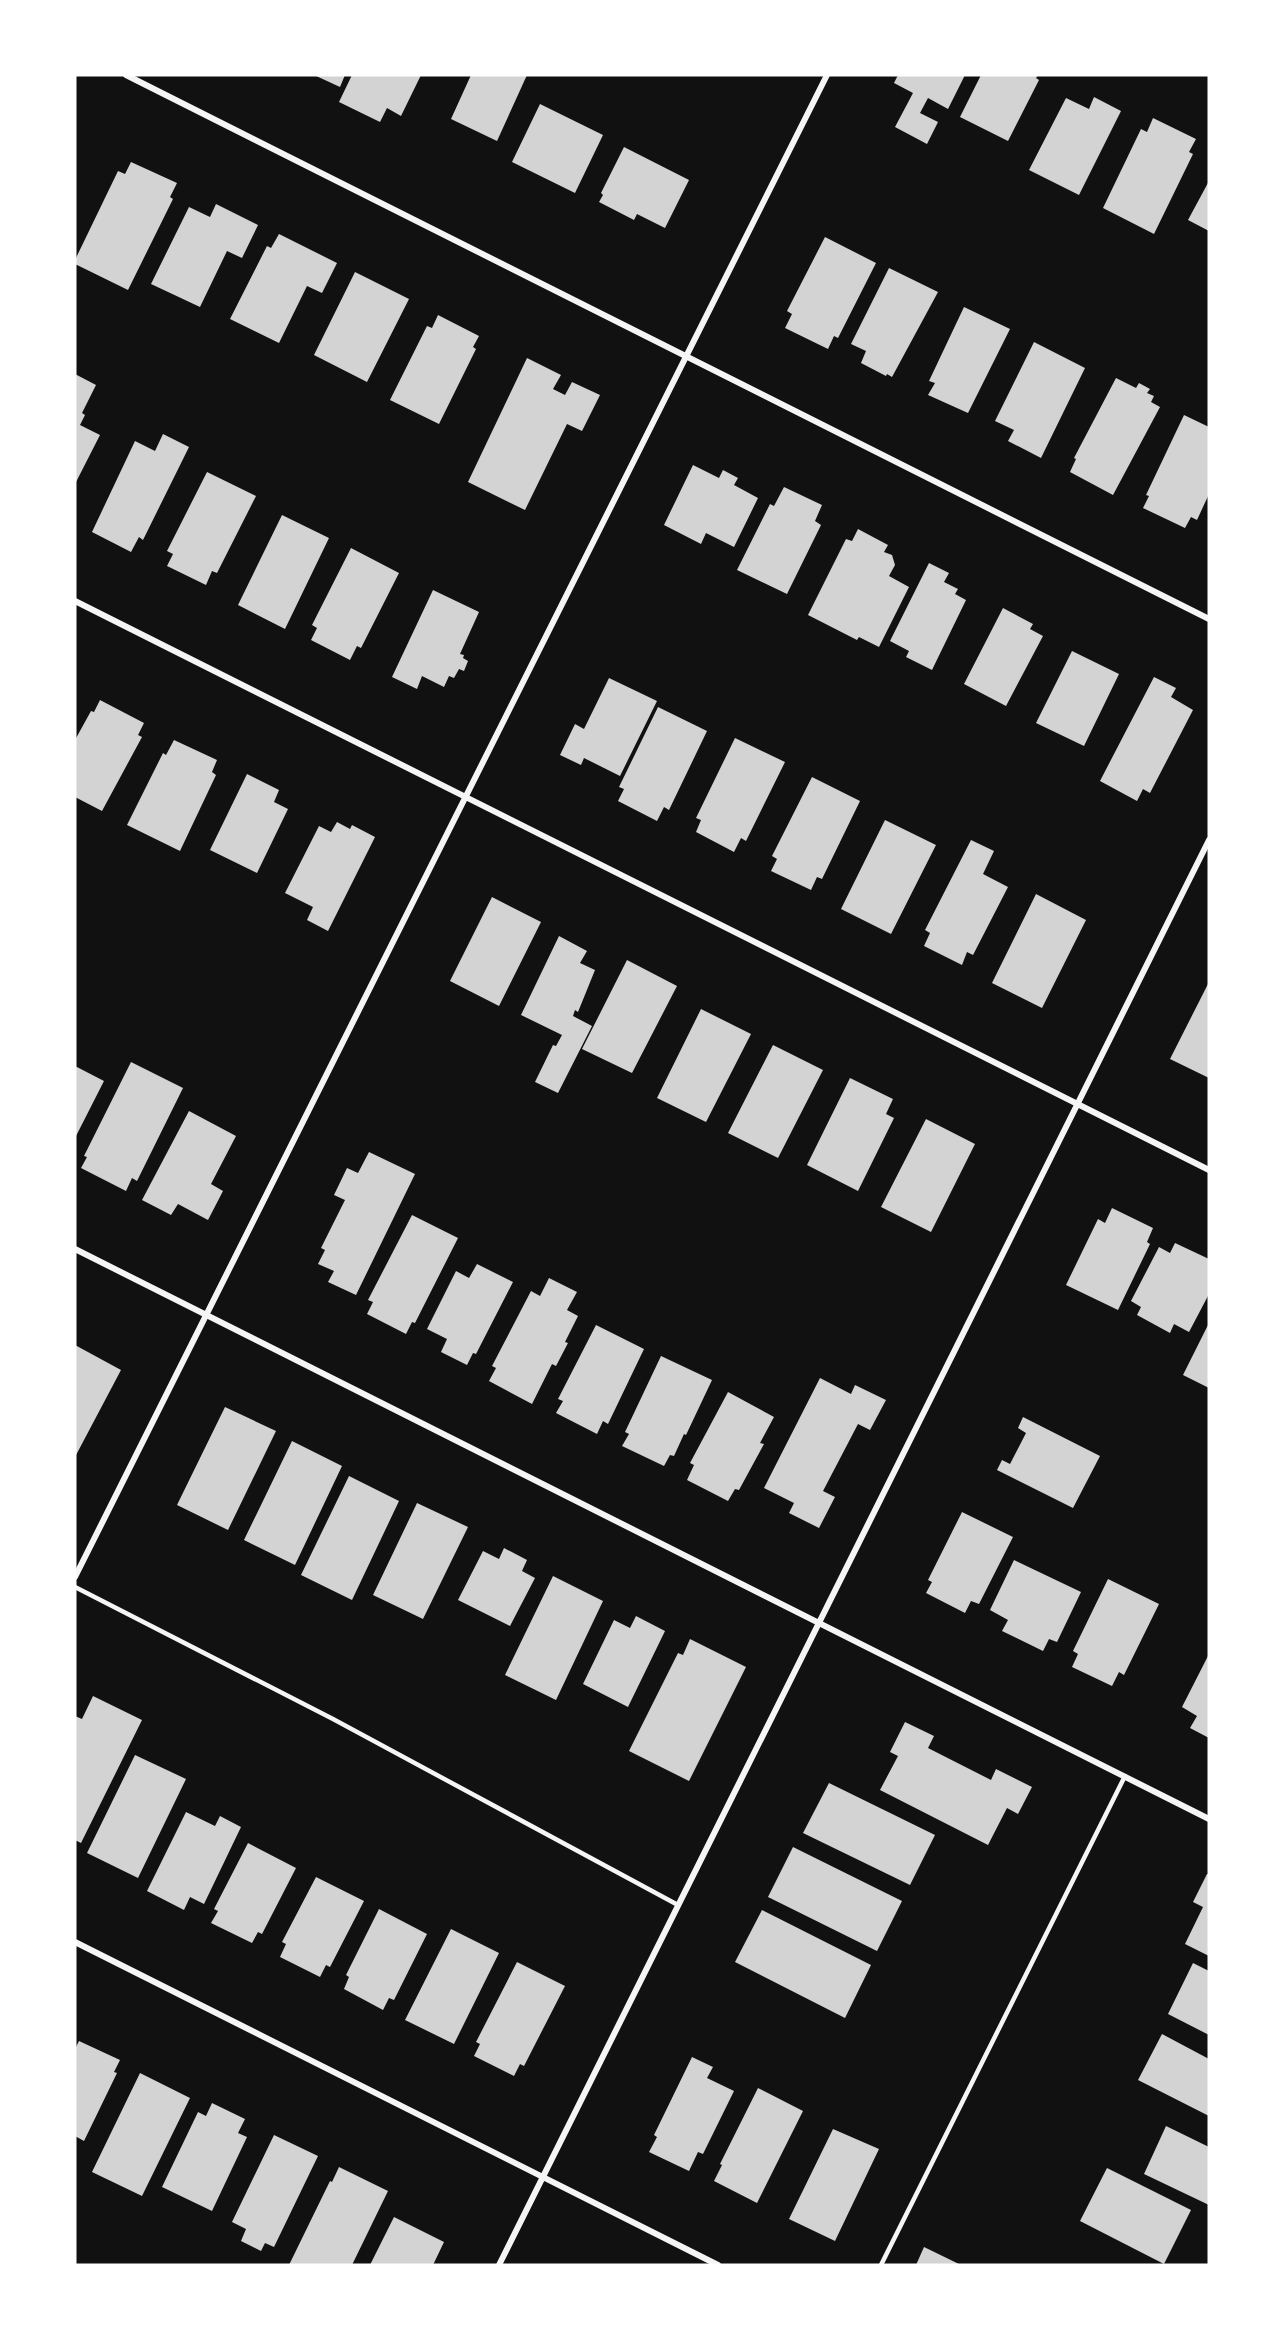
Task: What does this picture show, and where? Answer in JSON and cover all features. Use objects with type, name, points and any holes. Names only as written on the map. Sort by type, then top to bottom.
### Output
[{"type":"street","points":[[126,75],[1209,619]]},
{"type":"street","points":[[75,1577],[827,75]]},
{"type":"street","points":[[75,601],[1209,1170]]},
{"type":"street","points":[[498,2265],[1209,840]]},
{"type":"street","points":[[75,1249],[1209,1819]]},
{"type":"street","points":[[75,1942],[718,2265]]},
{"type":"lane","points":[[75,1587],[333,1719],[678,1905]]},
{"type":"lane","points":[[881,2265],[1125,1776]]},
{"type":"building","points":[[314,75],[345,75],[340,87]]},
{"type":"building","points":[[352,75],[421,75],[401,116],[387,108],[380,122],[339,102]]},
{"type":"building","points":[[471,75],[527,75],[497,141],[451,119]]},
{"type":"building","points":[[898,75],[965,75],[948,109],[928,98],[920,113],[938,122],[927,144],[895,127],[913,93],[894,83]]},
{"type":"building","points":[[981,75],[1038,75],[1036,78],[1039,80],[1008,141],[960,117]]},
{"type":"building","points":[[1094,97],[1121,111],[1079,195],[1029,170],[1066,98],[1089,109]]},
{"type":"building","points":[[540,104],[603,135],[575,193],[512,162]]},
{"type":"building","points":[[1153,118],[1196,139],[1189,152],[1193,154],[1154,234],[1103,208],[1141,129],[1147,132]]},
{"type":"building","points":[[624,147],[689,180],[665,228],[637,214],[634,220],[599,202],[603,195],[601,193]]},
{"type":"building","points":[[131,162],[177,183],[170,197],[173,199],[128,290],[75,264],[75,260],[118,171],[125,174]]},
{"type":"building","points":[[1209,181],[1209,231],[1188,220]]},
{"type":"building","points":[[216,204],[258,225],[242,258],[227,251],[200,307],[151,284],[189,207],[210,217]]},
{"type":"building","points":[[279,234],[337,263],[322,293],[307,286],[279,343],[230,319],[267,246],[271,248]]},
{"type":"building","points":[[825,237],[876,263],[838,338],[834,336],[828,349],[785,328],[792,314],[787,311]]},
{"type":"building","points":[[889,268],[938,292],[892,377],[861,363],[866,351],[851,344]]},
{"type":"building","points":[[355,272],[409,299],[367,382],[314,355]]},
{"type":"building","points":[[964,307],[1010,329],[968,413],[928,395],[935,383],[929,381]]},
{"type":"building","points":[[438,315],[479,336],[473,347],[476,349],[439,424],[390,400],[427,326],[432,328]]},
{"type":"building","points":[[1034,342],[1085,368],[1041,458],[1008,441],[1014,430],[995,421]]},
{"type":"building","points":[[527,358],[561,375],[553,389],[565,395],[572,382],[600,395],[582,431],[567,424],[525,510],[468,482]]},
{"type":"building","points":[[75,374],[96,385],[82,413],[85,415],[80,425],[100,435],[75,484]]},
{"type":"building","points":[[1116,378],[1136,388],[1139,383],[1150,389],[1147,393],[1154,396],[1151,402],[1160,407],[1113,495],[1070,472],[1076,459],[1074,458]]},
{"type":"building","points":[[1184,415],[1209,427],[1209,494],[1197,520],[1191,517],[1185,528],[1143,508],[1149,496],[1146,495]]},
{"type":"building","points":[[163,434],[189,447],[143,540],[139,537],[131,552],[92,532],[135,441],[155,451]]},
{"type":"building","points":[[693,465],[719,478],[723,470],[738,478],[734,485],[758,498],[734,547],[706,533],[701,544],[664,525]]},
{"type":"building","points":[[207,472],[256,496],[217,573],[212,571],[206,585],[167,566],[173,554],[167,551]]},
{"type":"building","points":[[784,487],[822,505],[815,521],[821,525],[787,594],[737,570],[770,504],[774,506]]},
{"type":"building","points":[[282,515],[329,538],[285,629],[238,605]]},
{"type":"building","points":[[858,529],[888,545],[884,552],[892,555],[895,565],[889,576],[909,587],[879,647],[859,637],[857,640],[808,615],[846,539],[852,541]]},
{"type":"building","points":[[351,548],[399,573],[361,648],[357,646],[350,660],[311,640],[317,628],[312,625]]},
{"type":"building","points":[[929,563],[949,573],[944,582],[958,589],[955,594],[966,600],[932,670],[906,657],[909,651],[890,641]]},
{"type":"building","points":[[433,590],[479,612],[460,654],[464,655],[463,658],[468,661],[464,671],[459,669],[454,678],[449,676],[444,687],[422,676],[417,689],[392,677]]},
{"type":"building","points":[[1003,608],[1033,624],[1030,629],[1043,636],[1006,706],[964,684]]},
{"type":"building","points":[[1072,651],[1119,674],[1084,746],[1036,723]]},
{"type":"building","points":[[1154,677],[1176,688],[1171,697],[1193,710],[1150,793],[1143,789],[1137,801],[1100,781]]},
{"type":"building","points":[[609,678],[657,701],[620,776],[584,758],[581,765],[560,755],[575,724],[584,729]]},
{"type":"building","points":[[100,700],[144,723],[138,735],[142,737],[102,811],[75,797],[75,740],[91,711],[94,712]]},
{"type":"building","points":[[658,707],[707,731],[669,810],[664,807],[657,821],[618,801],[624,789],[619,787]]},
{"type":"building","points":[[735,738],[785,762],[746,841],[741,838],[734,852],[696,832],[701,820],[696,818]]},
{"type":"building","points":[[174,740],[217,760],[212,772],[216,775],[180,851],[127,825],[163,753],[166,755]]},
{"type":"building","points":[[247,774],[279,790],[274,802],[288,809],[257,873],[210,850]]},
{"type":"building","points":[[812,777],[860,801],[822,879],[817,877],[811,890],[771,871],[777,859],[772,856]]},
{"type":"building","points":[[885,820],[936,845],[891,934],[841,909]]},
{"type":"building","points":[[337,822],[350,829],[352,825],[375,837],[328,931],[307,920],[313,907],[285,893],[319,826],[331,832]]},
{"type":"building","points":[[971,840],[994,851],[983,874],[1008,887],[973,955],[967,952],[962,965],[924,946],[930,933],[925,930]]},
{"type":"building","points":[[1036,894],[1086,920],[1042,1008],[992,983]]},
{"type":"building","points":[[492,897],[541,922],[499,1006],[450,981]]},
{"type":"building","points":[[559,936],[587,951],[580,963],[595,970],[578,1012],[575,1010],[573,1016],[592,1026],[558,1093],[535,1082],[553,1045],[556,1046],[562,1035],[521,1015]]},
{"type":"building","points":[[627,960],[677,986],[632,1073],[582,1049]]},
{"type":"building","points":[[1209,982],[1209,1078],[1170,1059]]},
{"type":"building","points":[[701,1009],[751,1034],[706,1122],[657,1098]]},
{"type":"building","points":[[773,1045],[823,1070],[778,1158],[728,1133]]},
{"type":"building","points":[[131,1062],[183,1088],[137,1181],[132,1178],[126,1191],[81,1168],[87,1157],[84,1156]]},
{"type":"building","points":[[75,1066],[104,1081],[75,1138]]},
{"type":"building","points":[[850,1078],[893,1099],[886,1114],[894,1118],[858,1191],[807,1165]]},
{"type":"building","points":[[189,1111],[236,1136],[211,1184],[223,1191],[208,1220],[178,1204],[171,1215],[142,1200]]},
{"type":"building","points":[[926,1119],[975,1144],[931,1232],[881,1207]]},
{"type":"building","points":[[369,1152],[415,1174],[356,1295],[328,1282],[334,1271],[318,1264],[325,1250],[321,1248],[345,1200],[334,1195],[347,1168],[358,1173]]},
{"type":"building","points":[[1112,1208],[1153,1228],[1147,1242],[1150,1244],[1118,1310],[1066,1285],[1098,1219],[1105,1223]]},
{"type":"building","points":[[412,1215],[458,1238],[415,1323],[412,1322],[406,1334],[367,1314],[373,1302],[368,1300]]},
{"type":"building","points":[[1175,1243],[1209,1259],[1209,1294],[1189,1332],[1174,1324],[1170,1333],[1137,1315],[1141,1307],[1131,1301],[1159,1247],[1170,1253]]},
{"type":"building","points":[[477,1264],[513,1282],[476,1354],[473,1353],[467,1365],[441,1352],[447,1339],[427,1329],[456,1271],[469,1278]]},
{"type":"building","points":[[549,1278],[577,1292],[567,1310],[578,1316],[556,1366],[552,1364],[532,1404],[489,1381],[496,1368],[492,1366],[531,1291],[540,1296]]},
{"type":"building","points":[[1209,1323],[1209,1388],[1183,1375]]},
{"type":"building","points":[[596,1325],[644,1349],[608,1424],[603,1421],[597,1434],[556,1413],[563,1401],[558,1399]]},
{"type":"building","points":[[75,1345],[121,1370],[75,1457]]},
{"type":"building","points":[[661,1356],[712,1380],[686,1435],[684,1434],[674,1456],[670,1455],[664,1466],[622,1446],[629,1434],[625,1432]]},
{"type":"building","points":[[820,1378],[851,1394],[855,1385],[886,1400],[870,1430],[858,1424],[823,1491],[835,1497],[819,1528],[789,1513],[794,1503],[764,1488]]},
{"type":"building","points":[[728,1392],[774,1417],[760,1443],[764,1444],[739,1490],[735,1489],[728,1501],[687,1480],[694,1465],[690,1463]]},
{"type":"building","points":[[225,1407],[276,1431],[228,1530],[177,1505]]},
{"type":"building","points":[[1023,1417],[1100,1456],[1073,1508],[997,1470],[1002,1460],[1010,1464],[1026,1433],[1018,1428]]},
{"type":"building","points":[[292,1441],[342,1466],[295,1565],[244,1540]]},
{"type":"building","points":[[349,1476],[399,1501],[352,1600],[301,1575]]},
{"type":"building","points":[[417,1503],[468,1527],[423,1619],[373,1595]]},
{"type":"building","points":[[962,1512],[1013,1537],[979,1604],[971,1601],[965,1613],[926,1593],[932,1582],[928,1580]]},
{"type":"building","points":[[504,1548],[527,1560],[522,1571],[535,1578],[510,1626],[458,1600],[483,1551],[499,1559]]},
{"type":"building","points":[[1014,1560],[1081,1592],[1057,1642],[1049,1639],[1043,1651],[1002,1631],[1008,1620],[990,1610]]},
{"type":"building","points":[[553,1576],[603,1601],[556,1700],[505,1675]]},
{"type":"building","points":[[1108,1579],[1159,1604],[1124,1675],[1119,1672],[1112,1686],[1072,1667],[1078,1654],[1073,1651]]},
{"type":"building","points":[[636,1616],[665,1631],[628,1707],[583,1684],[614,1620],[630,1628]]},
{"type":"building","points":[[690,1639],[746,1667],[689,1781],[629,1751],[678,1653],[683,1655]]},
{"type":"building","points":[[1209,1654],[1209,1738],[1190,1728],[1197,1716],[1182,1707]]},
{"type":"building","points":[[93,1696],[142,1720],[81,1843],[75,1840],[75,1716],[82,1719]]},
{"type":"building","points":[[905,1722],[934,1736],[928,1748],[991,1780],[996,1769],[1032,1787],[1018,1814],[1007,1808],[988,1845],[880,1790],[898,1756],[890,1752]]},
{"type":"building","points":[[135,1755],[186,1779],[138,1878],[87,1853]]},
{"type":"building","points":[[829,1783],[935,1835],[910,1885],[803,1833]]},
{"type":"building","points":[[186,1812],[215,1826],[220,1816],[241,1827],[204,1904],[190,1897],[184,1910],[147,1891]]},
{"type":"building","points":[[248,1843],[296,1868],[262,1934],[258,1932],[252,1943],[211,1923],[218,1911],[214,1909]]},
{"type":"building","points":[[793,1847],[902,1901],[877,1951],[768,1897]]},
{"type":"building","points":[[1209,1874],[1209,1956],[1185,1944],[1203,1907],[1193,1902]]},
{"type":"building","points":[[316,1877],[364,1901],[330,1967],[326,1965],[320,1977],[280,1957],[286,1944],[282,1942]]},
{"type":"building","points":[[379,1909],[427,1934],[394,2000],[389,1998],[383,2010],[344,1989],[349,1977],[346,1975]]},
{"type":"building","points":[[762,1910],[871,1965],[845,2018],[735,1962]]},
{"type":"building","points":[[451,1929],[499,1953],[454,2044],[405,2020]]},
{"type":"building","points":[[517,1962],[565,1986],[524,2066],[520,2064],[514,2076],[474,2056],[480,2044],[476,2042]]},
{"type":"building","points":[[1193,1963],[1209,1971],[1209,2035],[1168,2014]]},
{"type":"building","points":[[1162,2034],[1209,2059],[1209,2116],[1138,2080]]},
{"type":"building","points":[[79,2041],[120,2060],[114,2072],[117,2073],[84,2141],[75,2136],[75,2049]]},
{"type":"building","points":[[692,2057],[713,2067],[707,2078],[734,2091],[703,2154],[698,2152],[689,2171],[649,2152],[657,2137],[654,2135]]},
{"type":"building","points":[[140,2073],[190,2098],[142,2196],[92,2172]]},
{"type":"building","points":[[758,2088],[803,2111],[757,2203],[714,2181],[722,2165],[720,2164]]},
{"type":"building","points":[[212,2103],[245,2119],[238,2133],[247,2137],[212,2211],[162,2187],[198,2112],[206,2116]]},
{"type":"building","points":[[1166,2126],[1209,2147],[1209,2205],[1144,2174]]},
{"type":"building","points":[[833,2129],[879,2149],[835,2241],[789,2219]]},
{"type":"building","points":[[274,2135],[318,2156],[274,2247],[265,2243],[261,2251],[241,2241],[246,2229],[232,2222]]},
{"type":"building","points":[[339,2167],[388,2191],[352,2265],[289,2265],[330,2181],[332,2182]]},
{"type":"building","points":[[1107,2168],[1191,2210],[1164,2264],[1080,2221]]},
{"type":"building","points":[[394,2217],[444,2242],[433,2265],[370,2265]]},
{"type":"building","points":[[924,2247],[961,2265],[916,2265]]}]
